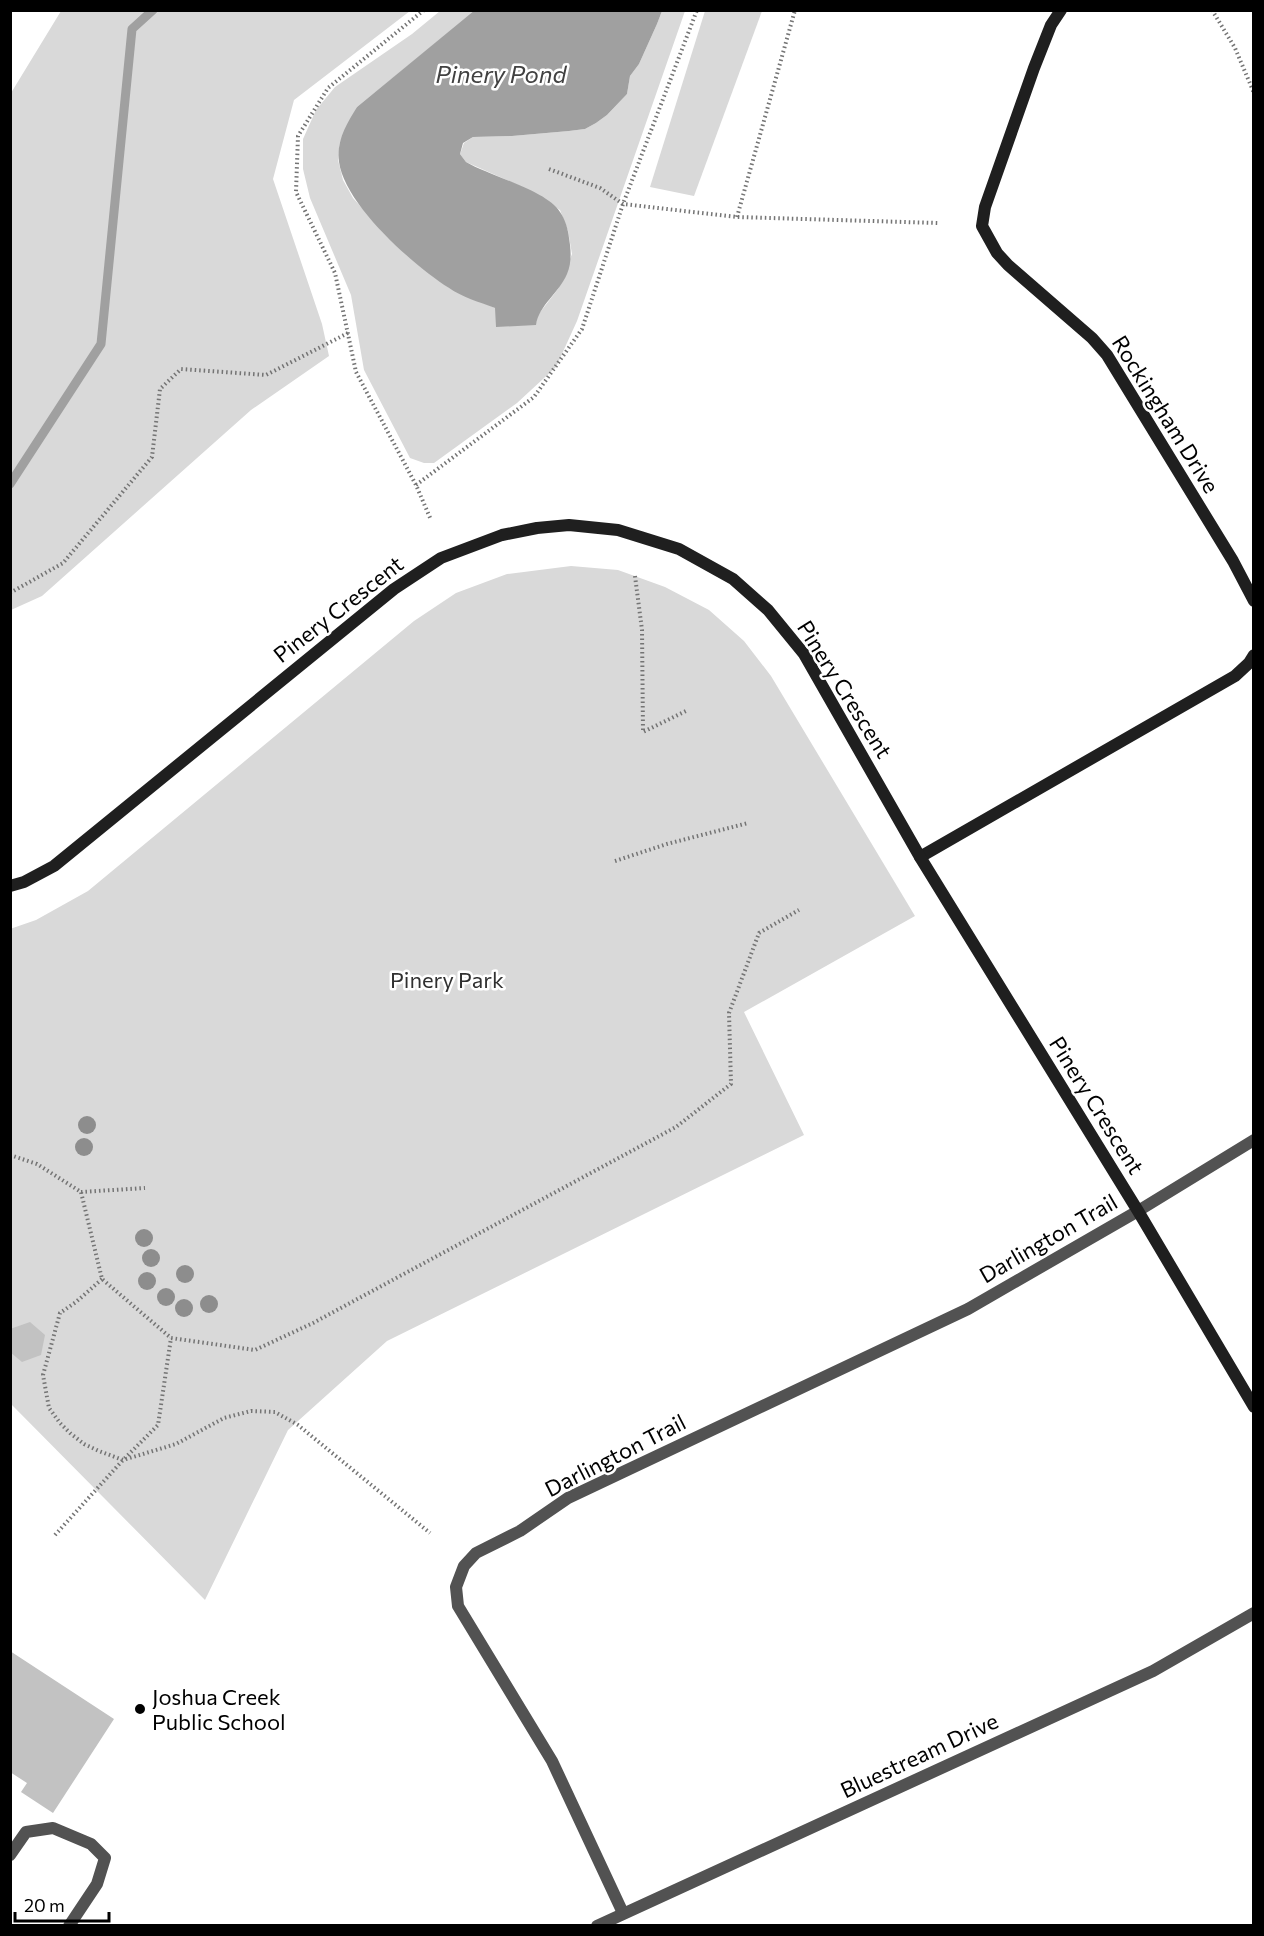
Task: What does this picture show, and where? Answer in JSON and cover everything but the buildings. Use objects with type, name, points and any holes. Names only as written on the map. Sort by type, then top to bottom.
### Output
[{"type":"street","name":"Rockingham Drive","points":[[1061,10],[1052,25],[1034,68],[985,207],[982,226],[997,253],[1008,266],[1092,338],[1107,355],[1233,561],[1254,601]]},
{"type":"street","name":"Pinery Crescent","points":[[10,886],[24,882],[54,866],[417,572],[441,558],[502,535],[569,525],[618,530],[679,549],[733,579],[768,610],[804,654],[920,857],[1254,1407]]},
{"type":"street","points":[[920,857],[1235,676],[1254,655]]},
{"type":"street","name":"Darlington Trail","points":[[623,1913],[552,1761],[458,1606],[456,1587],[464,1566],[476,1552],[520,1531],[568,1498],[968,1309],[1254,1140]]},
{"type":"street","name":"Bluestream Drive","points":[[597,1926],[1153,1671],[1254,1613]]},
{"type":"street","points":[[10,1856],[26,1832],[53,1828],[91,1844],[105,1858],[97,1884],[69,1926]]},
{"type":"path","points":[[424,10],[328,88],[298,136],[296,192],[335,273],[356,372],[416,486],[431,520]]},
{"type":"path","points":[[416,486],[534,397],[582,329],[623,204],[697,10]]},
{"type":"path","points":[[737,217],[795,10]]},
{"type":"path","points":[[1212,10],[1235,48],[1254,93]]},
{"type":"path","points":[[549,169],[600,188],[623,204],[737,217],[938,223]]},
{"type":"path","points":[[10,593],[63,563],[152,457],[160,389],[181,369],[267,375],[348,333]]},
{"type":"path","points":[[635,576],[642,630],[643,732],[686,711]]},
{"type":"path","points":[[615,861],[667,844],[748,823]]},
{"type":"path","points":[[81,1192],[102,1279],[171,1338],[255,1350],[313,1323],[676,1127],[731,1084],[729,1013],[759,933],[799,910]]},
{"type":"path","points":[[10,1155],[37,1164],[81,1192],[145,1188]]},
{"type":"path","points":[[102,1279],[60,1313],[43,1375],[49,1408],[60,1423],[84,1444],[123,1460],[176,1444],[224,1418],[251,1411],[275,1412],[298,1425],[430,1533]]},
{"type":"path","points":[[55,1535],[158,1425],[171,1338]]},
{"type":"green space","points":[[61,11],[410,11],[294,100],[273,179],[322,324],[329,356],[251,410],[42,596],[11,610],[11,93]]},
{"type":"green space","points":[[440,11],[475,11],[357,107],[340,142],[338,160],[343,180],[353,198],[380,228],[414,261],[449,288],[495,308],[538,315],[558,289],[572,254],[568,231],[560,210],[520,186],[466,162],[460,154],[464,143],[473,137],[569,131],[585,129],[596,123],[627,94],[630,76],[639,64],[662,11],[685,11],[577,321],[556,367],[517,403],[434,463],[424,463],[410,458],[364,370],[351,295],[310,198],[303,169],[303,139],[316,110],[335,87],[412,34]]},
{"type":"green space","points":[[705,11],[762,11],[694,196],[650,187]]},
{"type":"green space","name":"Pinery Park","points":[[571,566],[618,570],[665,587],[709,610],[744,641],[771,676],[915,916],[744,1012],[804,1135],[387,1341],[288,1430],[205,1600],[11,1404],[10,929],[36,920],[88,891],[414,621],[456,593],[507,574]]},
{"type":"water","name":"Pinery Pond","points":[[475,10],[662,11],[639,64],[630,76],[627,94],[596,123],[585,129],[569,131],[473,137],[463,143],[460,154],[466,162],[543,197],[553,204],[565,221],[570,247],[569,270],[541,311],[536,325],[496,327],[495,308],[454,291],[417,265],[367,215],[344,179],[339,162],[341,140],[357,107]]},
{"type":"waterway","points":[[10,484],[101,344],[132,29],[153,10]]},
{"type":"place","name":"Joshua Creek Public School","points":[[140,1709]]}]
